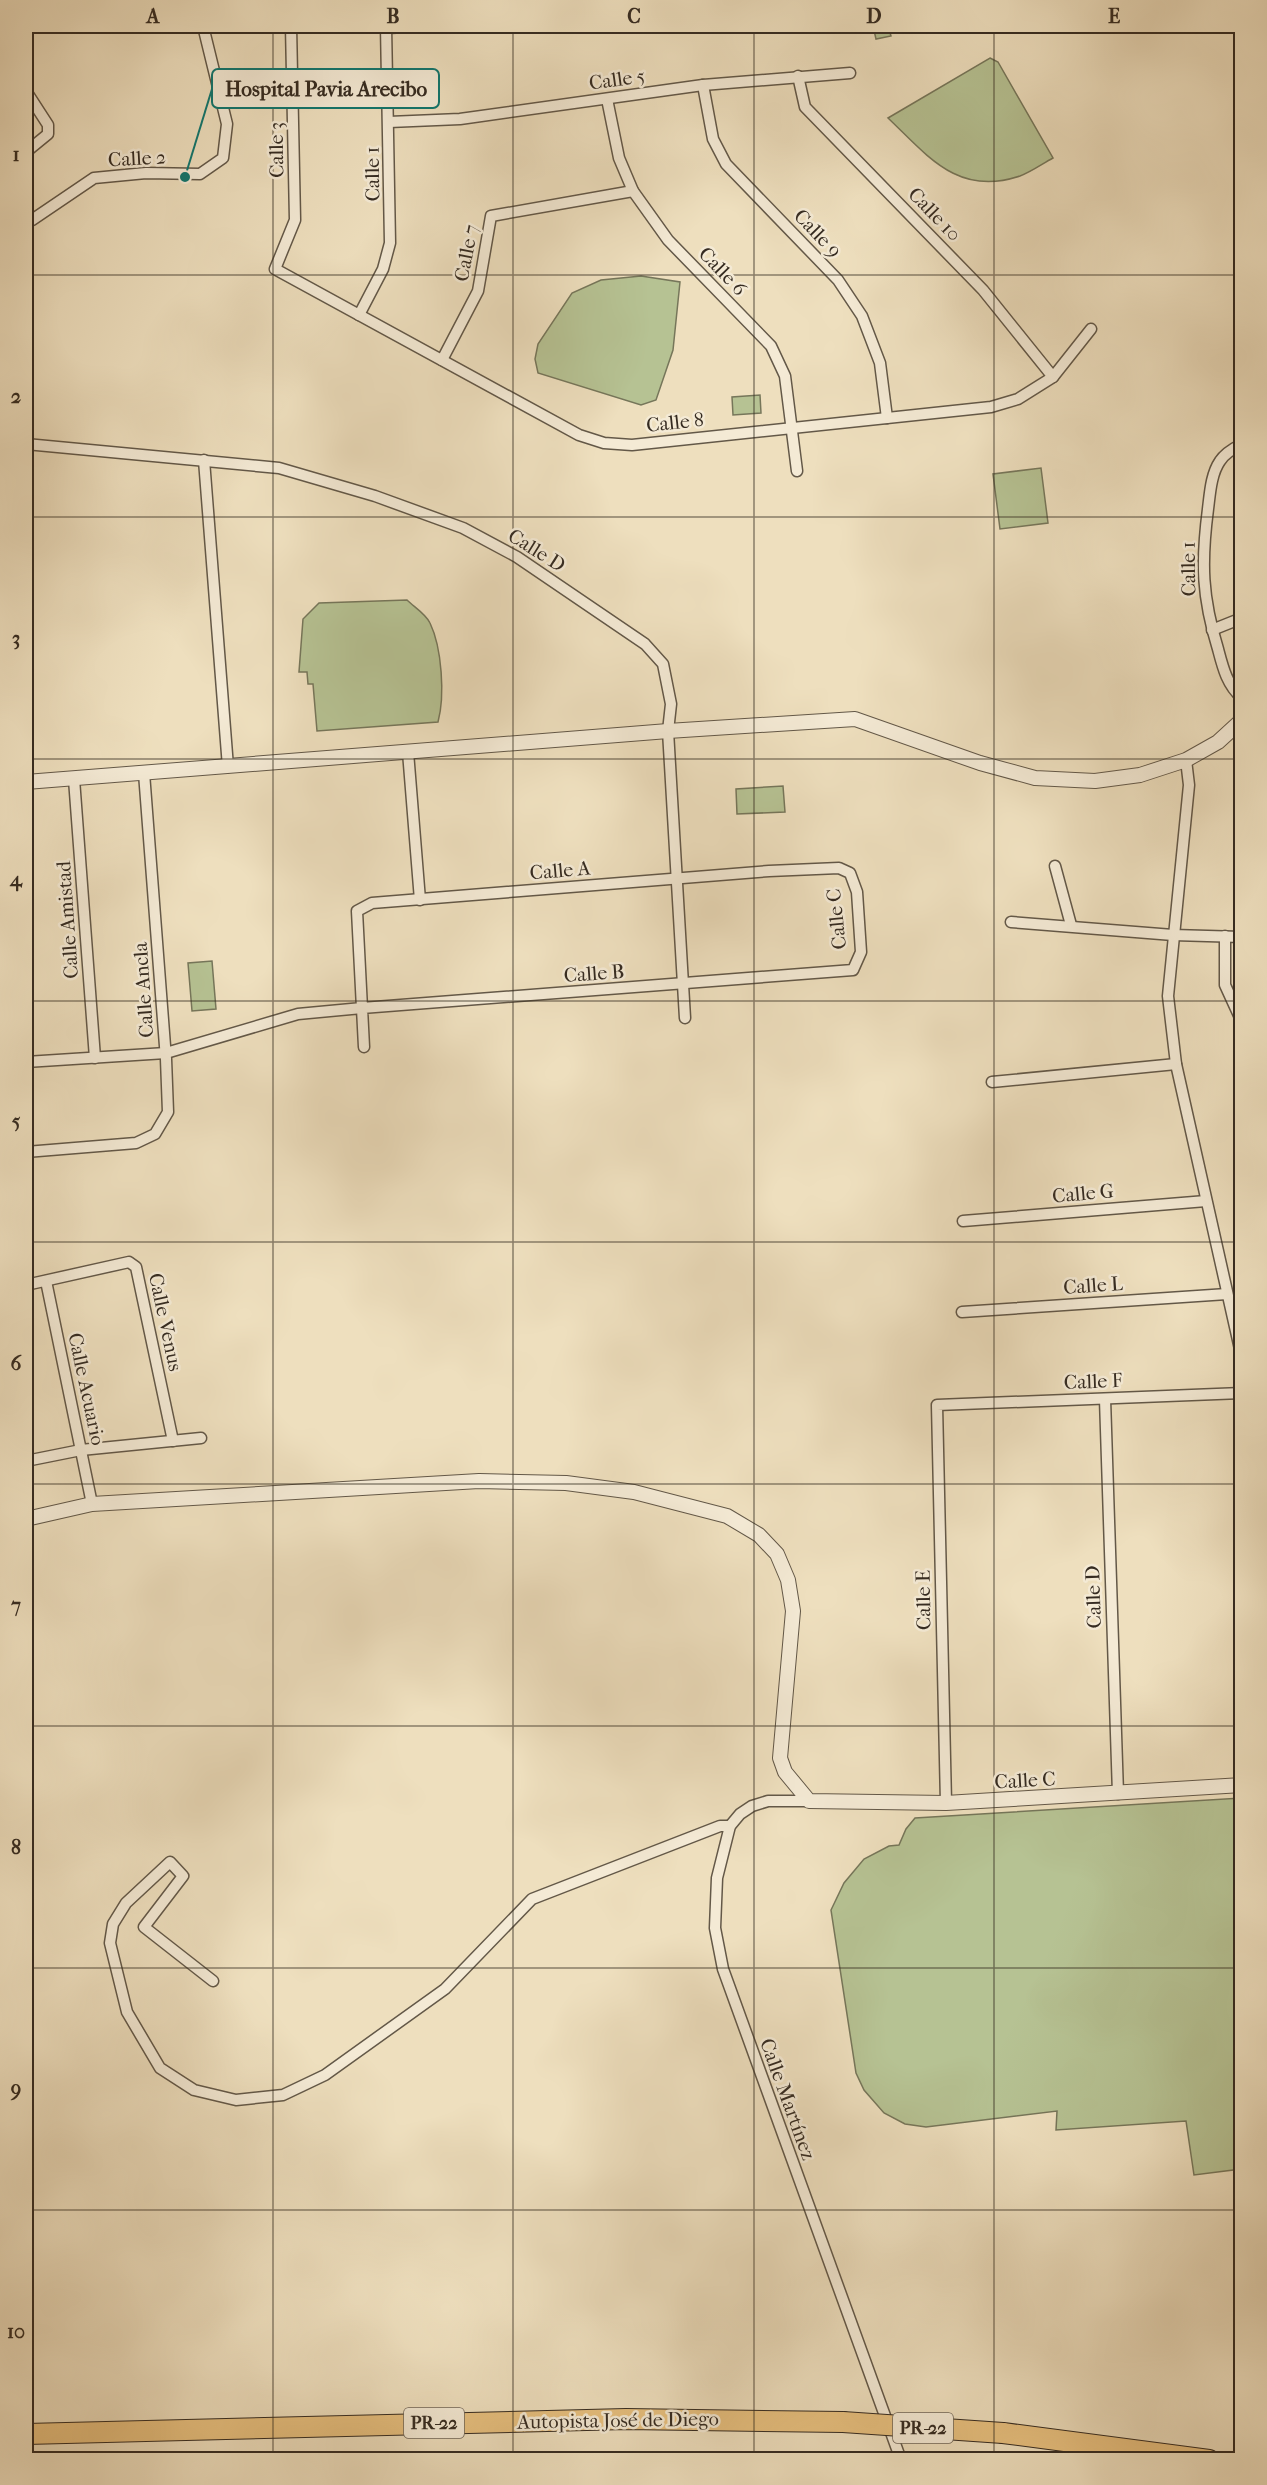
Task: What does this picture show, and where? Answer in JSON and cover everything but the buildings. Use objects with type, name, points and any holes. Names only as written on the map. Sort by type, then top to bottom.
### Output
[{"type":"highway","name":"Autopista José de Diego","points":[[26,2434],[614,2419],[843,2422],[1003,2433],[1209,2460]]},
{"type":"street","name":"Calle 2","points":[[32,220],[94,178],[146,174],[200,174],[223,158],[227,124],[203,26]]},
{"type":"street","name":"Calle 3","points":[[275,269],[295,220],[291,26]]},
{"type":"street","points":[[386,27],[428,26]]},
{"type":"street","name":"Calle 1","points":[[359,315],[383,269],[390,243],[386,27]]},
{"type":"street","name":"Calle 5","points":[[389,122],[460,119],[703,85],[850,73]]},
{"type":"street","name":"Calle 10","points":[[798,76],[805,107],[983,290],[1053,377]]},
{"type":"street","name":"Calle 9","points":[[703,85],[713,139],[726,164],[838,280],[862,316],[880,363],[887,418]]},
{"type":"street","points":[[26,91],[48,125],[48,134],[26,152]]},
{"type":"street","name":"Calle 6","points":[[607,99],[619,158],[633,191],[668,240],[771,346],[785,376],[796,471]]},
{"type":"street","name":"Calle 7","points":[[442,360],[478,291],[491,216],[633,191]]},
{"type":"street","name":"Calle 8","points":[[275,269],[579,435],[604,443],[632,445],[991,407],[1018,399],[1053,377],[1091,329]]},
{"type":"street","name":"Calle D","points":[[26,444],[279,468],[328,481],[464,528],[517,557],[645,644],[663,664],[671,704],[668,731],[685,1018]]},
{"type":"street","name":"Calle 1","points":[[1242,444],[1229,451],[1220,461],[1210,489],[1203,552],[1204,595],[1212,630],[1225,676],[1232,689],[1242,698]]},
{"type":"street","points":[[204,460],[228,767]]},
{"type":"street","points":[[1212,630],[1242,618]]},
{"type":"street","points":[[26,782],[668,731],[855,719],[980,763],[1035,778],[1095,781],[1140,775],[1186,760],[1218,742],[1242,720]]},
{"type":"street","points":[[364,1047],[357,911],[372,903],[420,900],[408,752]]},
{"type":"street","points":[[1186,760],[1189,785],[1168,996],[1176,1065],[1242,1358]]},
{"type":"street","name":"Calle Ancla","points":[[26,1152],[136,1143],[155,1134],[168,1112],[166,1053],[144,773]]},
{"type":"street","name":"Calle Amistad","points":[[74,779],[95,1058]]},
{"type":"street","points":[[1055,866],[1071,926]]},
{"type":"street","name":"Calle A","points":[[420,900],[769,871],[839,868],[850,873]]},
{"type":"street","name":"Calle C","points":[[828,972],[852,970],[861,952],[857,892],[850,873]]},
{"type":"street","points":[[1011,922],[1173,935],[1242,937]]},
{"type":"street","points":[[1225,936],[1226,985],[1242,1022]]},
{"type":"street","name":"Calle B","points":[[26,1062],[166,1053],[298,1014],[828,972]]},
{"type":"street","points":[[26,1043],[26,1062]]},
{"type":"street","points":[[992,1082],[1176,1065]]},
{"type":"street","name":"Calle G","points":[[963,1221],[1206,1201]]},
{"type":"street","name":"Calle Venus","points":[[46,1281],[129,1262],[136,1268],[173,1441]]},
{"type":"street","points":[[26,1285],[46,1281]]},
{"type":"street","name":"Calle Acuario","points":[[46,1281],[92,1504]]},
{"type":"street","name":"Calle L","points":[[962,1312],[1227,1294]]},
{"type":"street","name":"Calle F","points":[[946,1405],[1242,1393]]},
{"type":"street","name":"Calle D","points":[[1105,1399],[1118,1794]]},
{"type":"street","name":"Calle E","points":[[946,1405],[937,1405],[946,1803]]},
{"type":"street","points":[[26,1461],[81,1450],[201,1438]]},
{"type":"street","points":[[26,1519],[92,1504],[479,1481],[555,1482],[634,1492],[727,1516],[759,1535],[777,1554],[788,1580],[793,1611],[780,1758],[785,1772],[809,1801]]},
{"type":"street","name":"Calle C","points":[[809,1801],[946,1803],[1242,1785]]},
{"type":"street","points":[[213,1981],[144,1927],[183,1876],[170,1862],[126,1904],[113,1924],[110,1943],[127,2012],[160,2068],[194,2090],[236,2100],[283,2095],[325,2075],[445,1989],[532,1899],[720,1826],[730,1826],[740,1814],[752,1806],[768,1801],[809,1801]]},
{"type":"street","name":"Calle Martínez","points":[[730,1826],[717,1878],[715,1928],[723,1970],[901,2460]]},
{"type":"green space","points":[[873,26],[888,26],[891,36],[876,39]]},
{"type":"green space","points":[[990,58],[998,62],[1053,158],[1020,176],[998,181],[979,181],[962,177],[931,159],[888,118]]},
{"type":"green space","points":[[641,276],[680,282],[673,350],[656,400],[641,405],[538,373],[535,359],[538,344],[572,293],[601,280]]},
{"type":"green space","points":[[760,395],[761,413],[733,415],[732,397]]},
{"type":"green space","points":[[1041,468],[1048,523],[1000,529],[993,474]]},
{"type":"green space","points":[[407,600],[428,620],[434,633],[440,658],[442,686],[438,722],[317,731],[313,684],[308,684],[307,672],[299,672],[303,619],[319,603]]},
{"type":"green space","points":[[783,786],[785,812],[737,814],[736,789]]},
{"type":"green space","points":[[212,961],[216,1009],[192,1011],[188,963]]},
{"type":"green space","points":[[1241,1798],[1241,2169],[1194,2175],[1186,2121],[1056,2130],[1057,2111],[926,2127],[905,2124],[884,2113],[864,2090],[856,2073],[831,1910],[844,1883],[864,1859],[889,1846],[899,1845],[906,1829],[915,1818]]},
{"type":"place","name":"Hospital Pavia Arecibo","points":[[185,177]]}]
